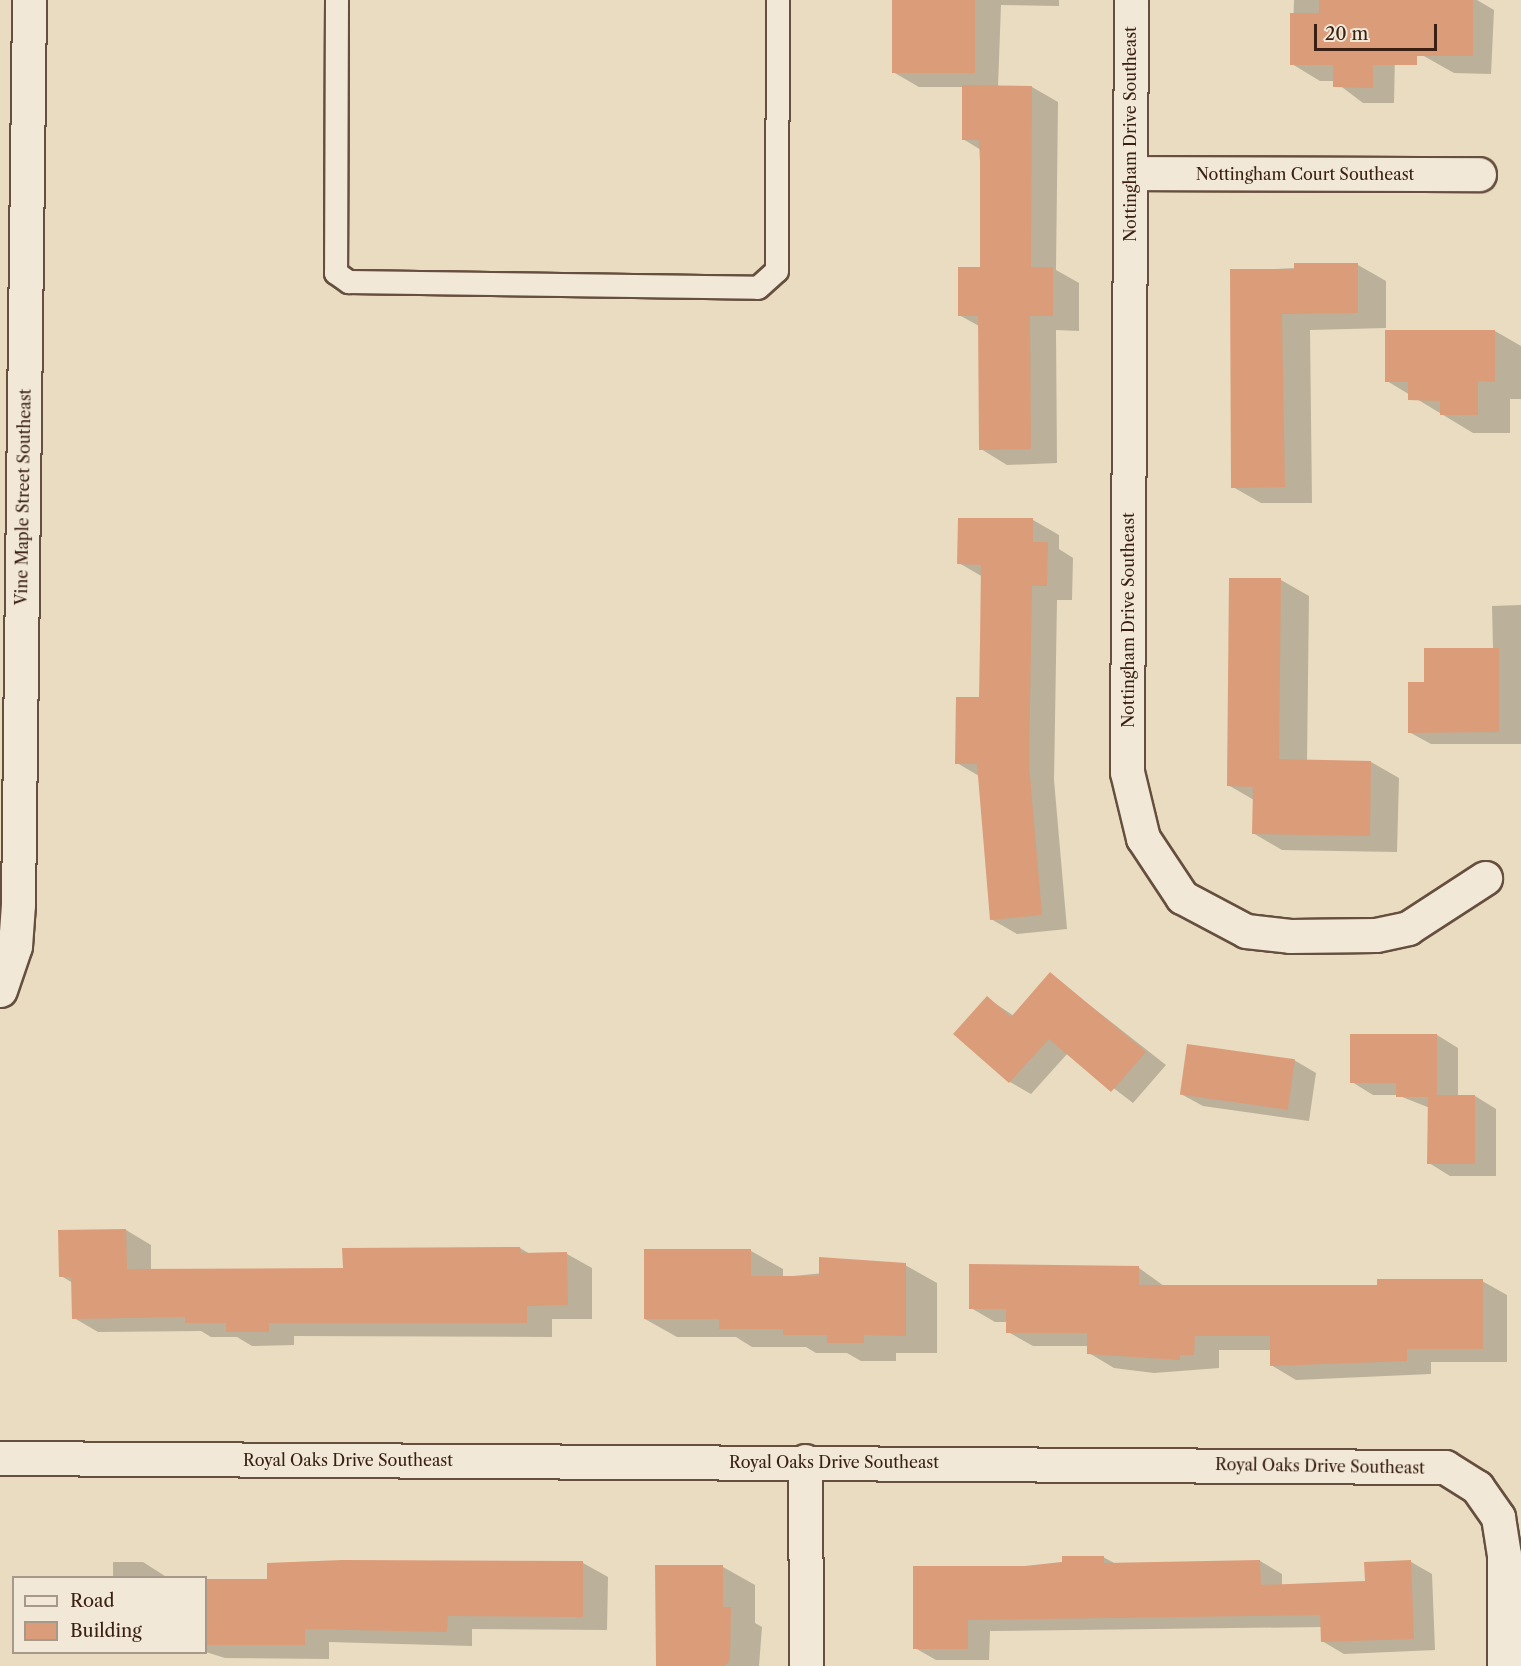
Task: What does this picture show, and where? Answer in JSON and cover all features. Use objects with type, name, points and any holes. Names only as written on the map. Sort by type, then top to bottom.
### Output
[{"type":"street","name":"Vine Maple Street Southeast","points":[[0,990],[8,946],[29,0]]},
{"type":"street","name":"Nottingham Drive Southeast","points":[[1131,0],[1127,772],[1143,838],[1182,897],[1246,931],[1290,936],[1376,935],[1408,928],[1485,878]]},
{"type":"street","name":"Nottingham Court Southeast","points":[[1130,173],[1479,174]]},
{"type":"street","name":"Royal Oaks Drive Southeast","points":[[0,1458],[805,1461],[1445,1467],[1477,1487],[1498,1517],[1504,1554],[1504,1666]]},
{"type":"street","points":[[805,1461],[806,1666]]},
{"type":"lane","points":[[337,0],[336,273],[350,282],[758,288],[777,271],[778,0]]},
{"type":"building","points":[[892,0],[975,0],[975,73],[892,73]]},
{"type":"building","points":[[1319,0],[1473,0],[1473,56],[1417,56],[1417,65],[1373,65],[1373,88],[1333,87],[1333,65],[1290,65],[1290,13],[1319,13]]},
{"type":"building","points":[[962,85],[1032,86],[1031,267],[1053,267],[1053,316],[1030,316],[1031,449],[979,450],[978,316],[958,316],[958,267],[980,267],[979,140],[962,140]]},
{"type":"building","points":[[1294,263],[1358,263],[1358,313],[1282,314],[1285,487],[1231,488],[1230,269],[1294,269]]},
{"type":"building","points":[[1385,330],[1495,330],[1495,382],[1478,381],[1478,415],[1440,415],[1440,401],[1408,400],[1408,382],[1385,382]]},
{"type":"building","points":[[958,518],[1033,518],[1033,542],[1048,542],[1047,586],[1032,586],[1029,764],[1042,915],[990,920],[977,764],[955,764],[956,697],[979,697],[981,565],[957,564]]},
{"type":"building","points":[[1229,578],[1281,578],[1279,759],[1371,761],[1370,836],[1252,834],[1253,787],[1227,786]]},
{"type":"building","points":[[1424,648],[1499,648],[1499,732],[1408,733],[1408,682],[1424,682]]},
{"type":"building","points":[[1050,972],[1146,1052],[1111,1092],[1049,1039],[1009,1083],[953,1034],[987,996],[1011,1017]]},
{"type":"building","points":[[1350,1034],[1437,1034],[1437,1095],[1475,1095],[1475,1164],[1427,1164],[1428,1097],[1396,1097],[1396,1083],[1350,1083]]},
{"type":"building","points":[[1187,1044],[1295,1059],[1288,1110],[1180,1095]]},
{"type":"building","points":[[126,1229],[127,1269],[343,1268],[342,1248],[520,1247],[521,1253],[567,1252],[568,1305],[527,1306],[527,1323],[269,1323],[269,1332],[226,1332],[226,1323],[185,1323],[185,1317],[72,1319],[71,1277],[59,1277],[58,1230]]},
{"type":"building","points":[[644,1249],[751,1249],[751,1276],[819,1276],[819,1257],[906,1263],[906,1336],[864,1335],[864,1343],[827,1343],[827,1335],[783,1335],[783,1329],[719,1329],[719,1319],[644,1319]]},
{"type":"building","points":[[969,1264],[1139,1266],[1139,1285],[1377,1285],[1377,1279],[1483,1279],[1483,1349],[1407,1349],[1407,1361],[1270,1366],[1270,1336],[1195,1336],[1194,1355],[1180,1355],[1180,1360],[1087,1354],[1087,1333],[1006,1333],[1006,1309],[969,1309]]},
{"type":"building","points":[[1062,1556],[1104,1556],[1104,1563],[1260,1560],[1261,1585],[1365,1581],[1364,1562],[1411,1560],[1414,1639],[1321,1642],[1320,1615],[968,1620],[968,1649],[913,1649],[913,1566],[1025,1566],[1062,1562]]},
{"type":"building","points":[[342,1560],[583,1561],[583,1617],[448,1616],[447,1632],[305,1629],[305,1645],[207,1645],[207,1579],[267,1579],[267,1563]]},
{"type":"building","points":[[655,1565],[723,1565],[723,1607],[731,1607],[730,1660],[725,1666],[656,1666]]}]
